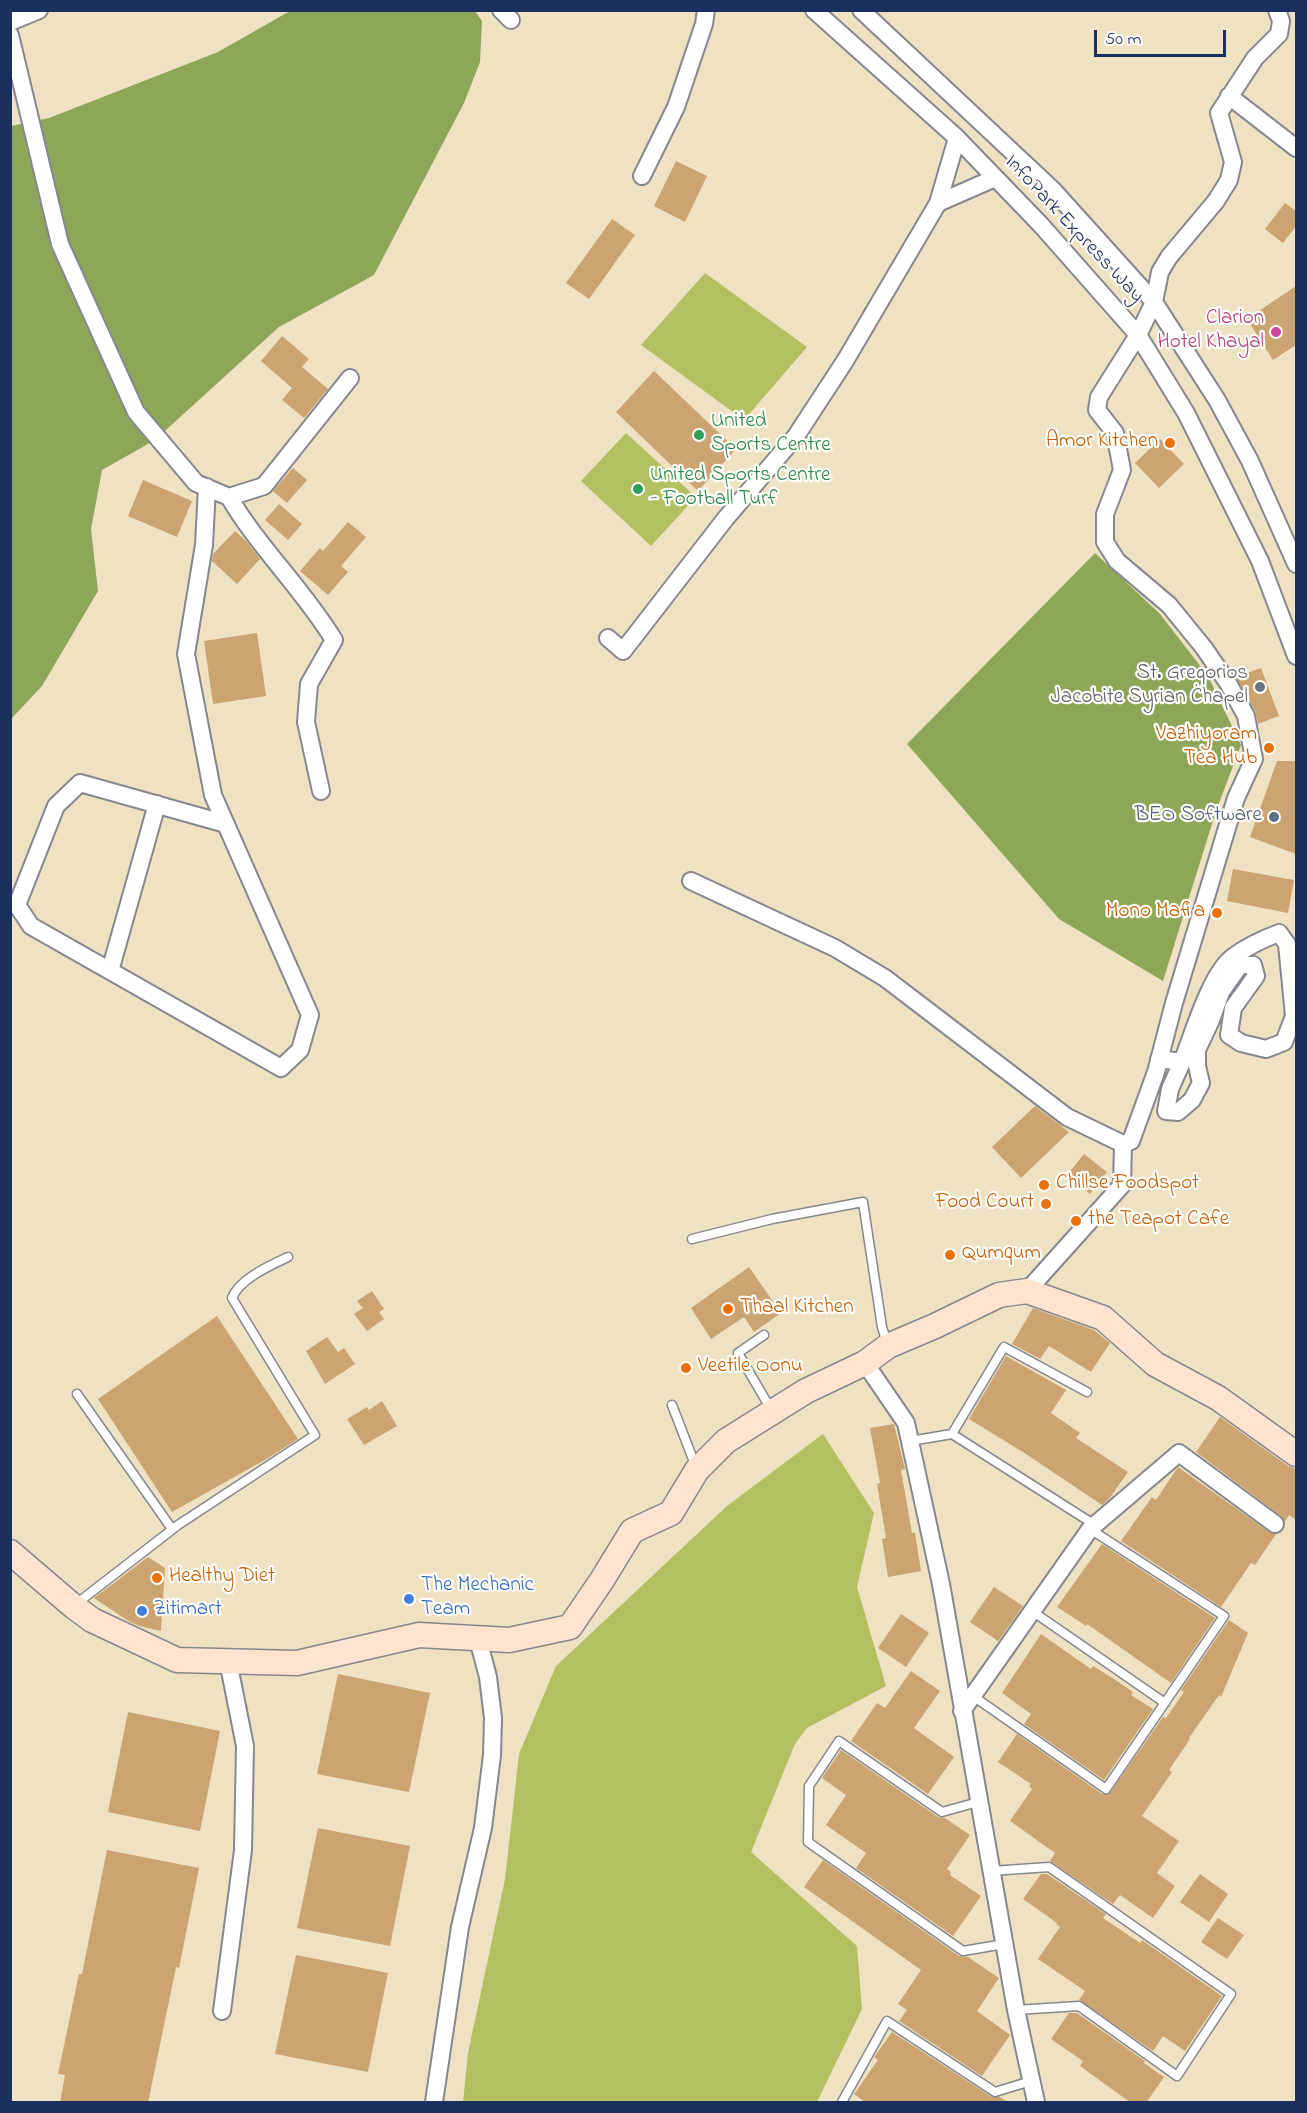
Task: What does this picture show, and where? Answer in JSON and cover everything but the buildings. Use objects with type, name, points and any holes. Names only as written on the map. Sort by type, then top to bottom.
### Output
[{"type":"street","points":[[10,22],[39,10]]},
{"type":"street","points":[[642,176],[676,107],[704,24],[706,10]]},
{"type":"street","name":"InfoPark Express Way","points":[[814,10],[957,138],[1041,225],[1138,335],[1186,413],[1260,561],[1296,656]]},
{"type":"street","name":"InfoPark Express Way","points":[[861,10],[1053,190],[1154,302],[1192,359],[1228,420],[1250,461],[1296,564]]},
{"type":"street","points":[[691,881],[835,948],[885,978],[1067,1117],[1123,1144],[1131,1141],[1159,1059],[1236,798],[1254,759],[1246,716],[1204,648],[1169,605],[1117,561],[1105,542],[1105,514],[1122,470],[1115,433],[1097,410],[1099,397],[1138,335],[1154,302],[1160,272],[1169,257],[1216,201],[1229,180],[1233,162],[1219,113],[1255,58],[1280,34],[1281,21],[1277,10]]},
{"type":"street","points":[[10,35],[60,244],[136,412],[196,483],[229,497],[244,522],[316,611],[334,640],[309,684],[306,722],[321,791]]},
{"type":"street","points":[[1228,96],[1296,148]]},
{"type":"street","points":[[608,638],[623,651],[726,518],[796,436],[846,361],[938,203],[957,138]]},
{"type":"street","points":[[938,203],[995,178]]},
{"type":"street","points":[[229,497],[264,486],[350,378]]},
{"type":"street","points":[[207,487],[204,545],[186,654],[213,795],[226,824],[310,1016],[300,1050],[281,1068],[31,926],[17,905],[56,806],[80,783],[226,824]]},
{"type":"street","points":[[110,971],[157,804]]},
{"type":"street","points":[[1279,933],[1287,944],[1294,1007],[1294,1016],[1284,1042],[1266,1049],[1241,1043],[1229,1035],[1233,1008],[1257,976],[1253,965],[1240,965],[1221,992],[1197,1050],[1197,1066],[1201,1083],[1192,1100],[1178,1112],[1166,1111],[1170,1089],[1182,1062],[1219,971],[1232,957],[1263,939],[1279,933]]},
{"type":"street","points":[[1159,1059],[1182,1062]]},
{"type":"street","points":[[1027,1291],[1122,1185],[1123,1144]]},
{"type":"street","points":[[10,1552],[73,1606],[93,1620],[177,1660],[297,1663],[419,1635],[509,1640],[570,1627],[632,1531],[671,1513],[697,1470],[726,1441],[806,1390],[865,1363],[888,1346],[999,1295],[1027,1291],[1103,1318],[1155,1364],[1218,1398],[1296,1454]]},
{"type":"street","points":[[865,1363],[906,1423],[941,1584],[1016,2010],[1036,2103]]},
{"type":"street","points":[[962,1711],[1092,1527],[1179,1453],[1275,1524]]},
{"type":"street","points":[[434,2103],[460,1926],[483,1828],[492,1755],[493,1718],[488,1677],[478,1639]]},
{"type":"street","points":[[222,2011],[243,1850],[245,1746],[228,1661]]},
{"type":"lane","points":[[692,1239],[772,1219],[862,1202],[882,1327],[888,1346]]},
{"type":"lane","points":[[73,1606],[172,1529],[315,1436],[232,1298],[235,1291],[262,1270],[288,1257]]},
{"type":"lane","points":[[764,1335],[738,1353],[773,1412]]},
{"type":"lane","points":[[952,1434],[1004,1347],[1087,1392]]},
{"type":"lane","points":[[77,1394],[172,1529]]},
{"type":"lane","points":[[672,1405],[697,1470]]},
{"type":"lane","points":[[910,1441],[952,1434],[1224,1616],[1106,1789],[973,1696]]},
{"type":"lane","points":[[1032,1611],[1165,1703]]},
{"type":"lane","points":[[978,1802],[942,1812],[839,1741],[809,1786],[808,1842],[963,1951],[1004,1944]]},
{"type":"lane","points":[[991,1871],[1049,1867],[1231,1994],[1177,2076],[1079,2006],[1016,2010]]},
{"type":"lane","points":[[842,2103],[887,2021],[995,2092],[1032,2081]]},
{"type":"green space","points":[[290,11],[475,11],[482,21],[480,62],[464,103],[374,275],[279,327],[155,440],[102,470],[91,529],[98,591],[42,686],[11,719],[11,126],[49,118],[218,52]]},
{"type":"green space","points":[[705,273],[807,347],[744,420],[641,345]]},
{"type":"green space","name":"United Sports Centre - Football Turf","points":[[626,433],[696,497],[651,546],[581,481]]},
{"type":"green space","points":[[1095,553],[1160,614],[1208,676],[1241,745],[1216,811],[1163,981],[1059,919],[907,744]]},
{"type":"green space","points":[[823,1434],[874,1513],[857,1587],[886,1686],[807,1728],[795,1744],[751,1852],[857,1946],[862,2009],[817,2102],[463,2102],[468,2053],[505,1879],[519,1754],[556,1666],[727,1506]]},
{"type":"place","name":"Clarion Hotel Khayal","points":[[1276,332]]},
{"type":"place","name":"United Sports Centre","points":[[699,435]]},
{"type":"place","name":"Amor Kitchen","points":[[1170,443]]},
{"type":"place","name":"United Sports Centre - Football Turf","points":[[638,489]]},
{"type":"place","name":"St. Gregorios Jacobite Syrian Chapel","points":[[1260,687]]},
{"type":"place","name":"Vazhiyoram Tea Hub","points":[[1269,748]]},
{"type":"place","name":"BEO Software","points":[[1274,817]]},
{"type":"place","name":"Mono Mafia","points":[[1217,913]]},
{"type":"place","name":"Chillse Foodspot","points":[[1044,1185]]},
{"type":"place","name":"Food Court","points":[[1046,1204]]},
{"type":"place","name":"the Teapot Cafe","points":[[1076,1221]]},
{"type":"place","name":"Qumqum","points":[[950,1255]]},
{"type":"place","name":"Thaal Kitchen","points":[[728,1309]]},
{"type":"place","name":"Veetile Oonu","points":[[686,1368]]},
{"type":"place","name":"Healthy Diet","points":[[157,1578]]},
{"type":"place","name":"The Mechanic Team","points":[[409,1599]]},
{"type":"place","name":"Zitimart","points":[[142,1611]]}]
